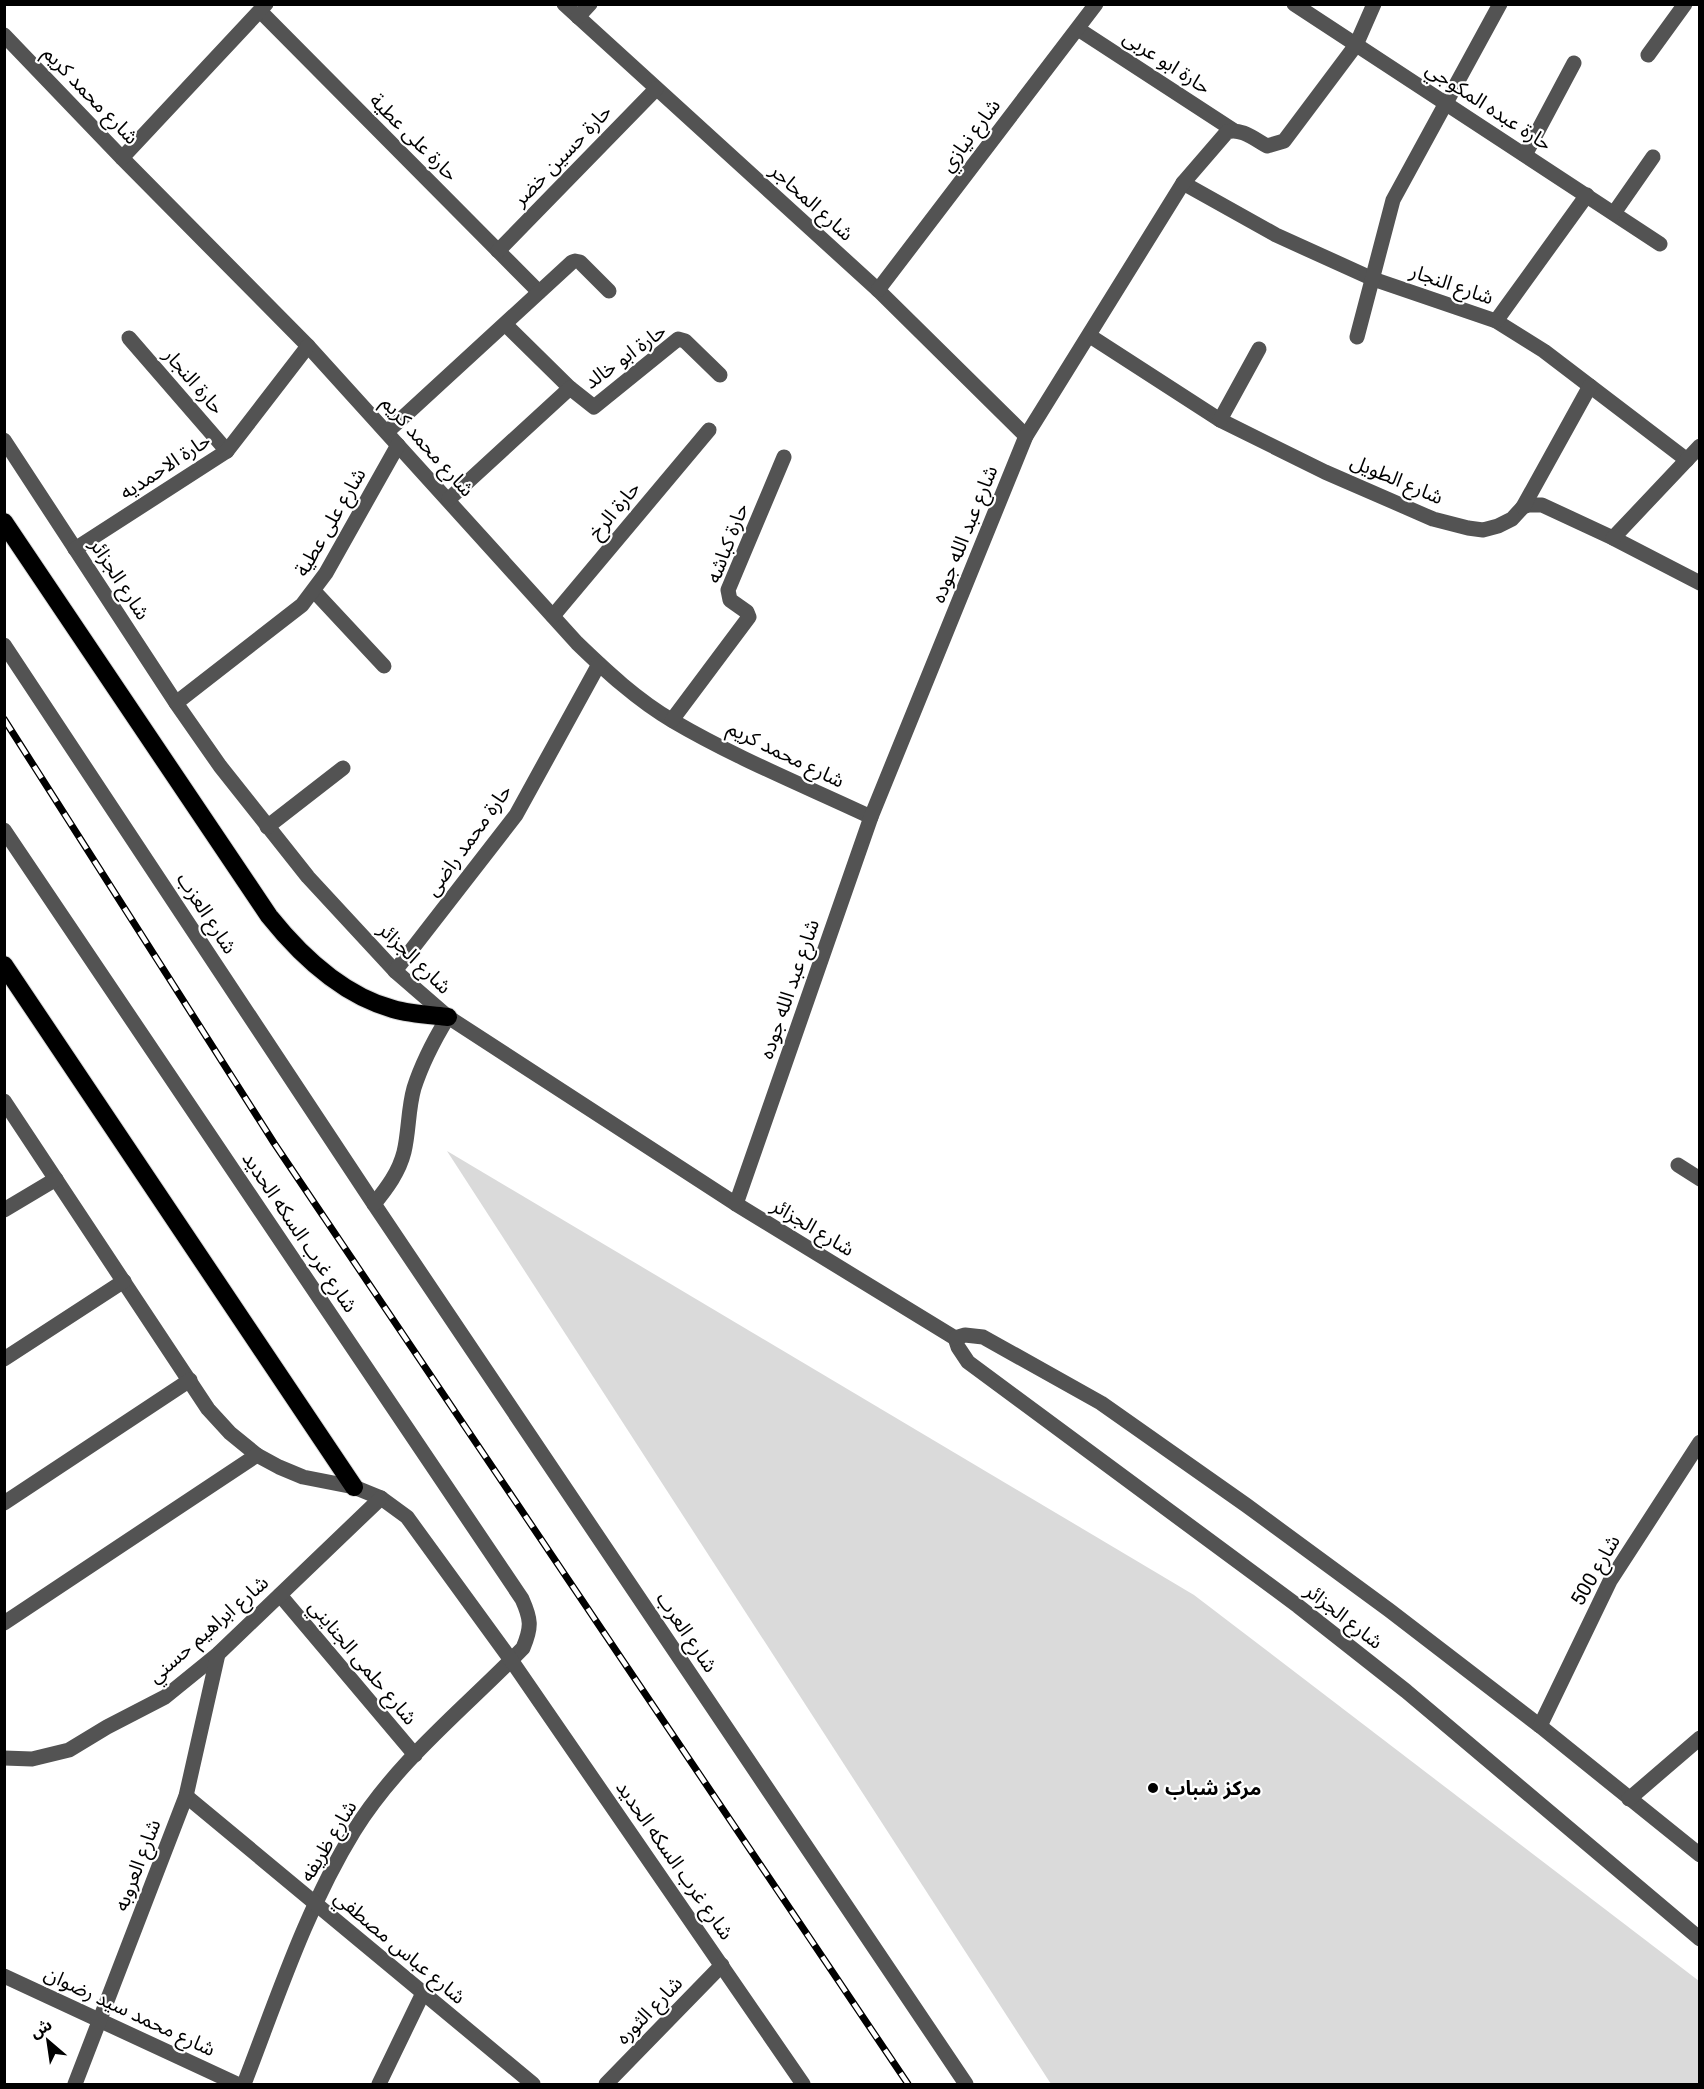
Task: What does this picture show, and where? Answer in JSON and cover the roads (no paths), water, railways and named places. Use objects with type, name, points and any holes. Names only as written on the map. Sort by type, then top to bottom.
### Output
[{"type":"highway","points":[[4,522],[285,937],[324,972],[345,987],[369,999],[393,1009],[448,1017]]},
{"type":"highway","points":[[4,965],[354,1487]]},
{"type":"street","name":"شارع المحاجر","points":[[564,4],[878,290],[1026,436]]},
{"type":"street","points":[[578,17],[590,4]]},
{"type":"street","name":"شارع نيازي","points":[[878,290],[1096,4]]},
{"type":"street","name":"حارة عبده المكوجي","points":[[1294,4],[1660,244]]},
{"type":"street","points":[[1233,130],[1267,146],[1284,141],[1356,45],[1374,4]]},
{"type":"street","points":[[1357,337],[1393,200],[1500,4]]},
{"type":"street","points":[[1648,55],[1685,4]]},
{"type":"street","points":[[122,158],[263,8]]},
{"type":"street","name":"حارة على عطية","points":[[263,8],[539,292]]},
{"type":"street","name":"حارة ابو عربى","points":[[1078,29],[1233,130]]},
{"type":"street","name":"شارع محمد كريم","points":[[4,35],[308,346],[599,664],[622,684],[672,720],[740,756],[871,817]]},
{"type":"street","points":[[1525,155],[1574,63]]},
{"type":"street","name":"حارة حسين خضر","points":[[498,251],[656,89]]},
{"type":"street","name":"شارع عبد الله جوده","points":[[736,1204],[871,817],[1026,436],[1183,183],[1222,135],[1233,130]]},
{"type":"street","points":[[1614,213],[1653,157]]},
{"type":"street","name":"شارع النجار","points":[[1183,183],[1276,235],[1373,279],[1496,321],[1544,351],[1686,460]]},
{"type":"street","points":[[1496,321],[1587,195]]},
{"type":"street","points":[[387,432],[575,261],[580,262],[609,291]]},
{"type":"street","points":[[506,325],[570,388]]},
{"type":"street","name":"شارع الطويل","points":[[1090,336],[1220,420],[1325,472],[1433,519],[1483,530],[1512,519],[1523,507]]},
{"type":"street","name":"حارة النجار","points":[[129,338],[226,451]]},
{"type":"street","name":"حارة ابو خالد","points":[[448,500],[570,388],[594,407],[678,339],[685,341],[720,375]]},
{"type":"street","name":"حارة الاحمديه","points":[[75,549],[226,451],[308,346]]},
{"type":"street","points":[[1220,420],[1259,349]]},
{"type":"street","points":[[1523,507],[1590,386]]},
{"type":"street","name":"حارة الرخ","points":[[553,616],[708,430]]},
{"type":"street","name":"شارع الجزائر","points":[[4,440],[176,703],[220,766],[329,901],[395,971],[448,1017],[736,1204],[955,1338],[968,1362],[1298,1606],[1406,1691],[1700,1939]]},
{"type":"street","name":"شارع على عطية","points":[[176,703],[288,617],[314,591],[398,445]]},
{"type":"street","points":[[1613,538],[1700,446]]},
{"type":"street","name":"حارة كباشه","points":[[672,720],[749,617],[747,612],[730,600],[727,593],[784,457]]},
{"type":"street","points":[[1523,507],[1542,505],[1613,538],[1700,583]]},
{"type":"street","points":[[314,591],[384,666]]},
{"type":"street","name":"شارع العزب","points":[[4,645],[374,1204]]},
{"type":"street","name":"حارة محمد راضى","points":[[395,971],[516,816],[599,664]]},
{"type":"street","points":[[267,827],[343,768]]},
{"type":"street","name":"شارع غرب السكه الحديد","points":[[4,830],[522,1599],[529,1615],[530,1632],[523,1648],[511,1660]]},
{"type":"street","points":[[374,1204],[397,1172],[404,1153],[408,1115],[417,1081],[434,1040],[448,1017]]},
{"type":"street","name":"شارع غرب السكه الحديد","points":[[4,1101],[208,1409],[230,1433],[257,1455],[279,1467],[303,1477],[354,1487],[381,1498],[407,1517],[417,1529],[511,1660],[802,2085]]},
{"type":"street","points":[[1678,1165],[1700,1179]]},
{"type":"street","points":[[4,1210],[56,1179]]},
{"type":"street","name":"شارع العرب","points":[[374,1204],[966,2085]]},
{"type":"street","points":[[4,1359],[124,1281]]},
{"type":"street","name":"شارع الجزائر","points":[[955,1338],[964,1335],[983,1337],[1101,1403],[1265,1518],[1389,1610],[1540,1726],[1700,1855]]},
{"type":"street","points":[[4,1503],[189,1380]]},
{"type":"street","name":"شارع 500","points":[[1540,1726],[1610,1581],[1700,1442]]},
{"type":"street","points":[[4,1623],[257,1455]]},
{"type":"street","name":"شارع ابراهيم حسني","points":[[4,1758],[32,1759],[69,1750],[165,1697],[218,1654],[381,1498]]},
{"type":"street","name":"شارع حلمى الجنايني","points":[[279,1595],[415,1755]]},
{"type":"street","name":"شارع العروبه","points":[[75,2085],[186,1796],[218,1654]]},
{"type":"street","name":"شارع ظريفه","points":[[244,2085],[315,1904],[354,1830],[395,1776],[511,1660]]},
{"type":"street","points":[[1629,1799],[1700,1738]]},
{"type":"street","name":"شارع عباس مصطفي","points":[[186,1796],[533,2085]]},
{"type":"street","name":"شارع الثوره","points":[[606,2085],[722,1965]]},
{"type":"street","name":"شارع محمد سيد رضوان","points":[[4,1976],[237,2085]]},
{"type":"street","points":[[379,2085],[423,1993]]},
{"type":"railway","points":[[4,719],[274,1143],[908,2084]]},
{"type":"place","name":"مركز شباب","points":[[1153,1788]]}]
